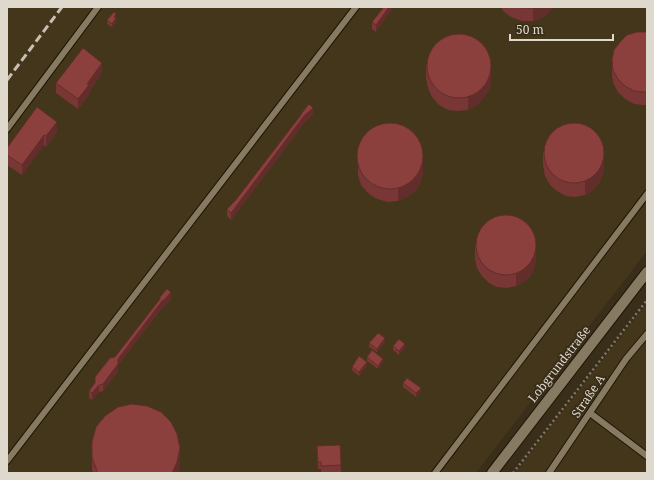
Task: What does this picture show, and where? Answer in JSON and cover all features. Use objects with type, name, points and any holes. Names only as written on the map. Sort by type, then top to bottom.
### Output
[{"type":"street","name":"Lobgrundstraße","points":[[492,473],[647,272]]},
{"type":"lane","points":[[7,129],[98,7]]},
{"type":"lane","points":[[7,461],[356,7]]},
{"type":"lane","points":[[435,473],[647,194]]},
{"type":"lane","name":"Straße A","points":[[548,473],[626,359],[647,334]]},
{"type":"lane","points":[[590,413],[647,456]]},
{"type":"path","points":[[513,473],[647,300]]},
{"type":"shaded area","points":[[7,7],[647,7],[647,251],[476,473],[7,473]]},
{"type":"shaded area","points":[[647,303],[647,473],[515,473],[557,419]]},
{"type":"building","points":[[384,7],[389,7],[376,25],[372,22]]},
{"type":"building","points":[[519,7],[535,7],[522,8]]},
{"type":"building","points":[[114,12],[116,14],[114,17],[116,18],[112,24],[107,20]]},
{"type":"building","points":[[637,32],[647,32],[647,92],[634,91],[625,86],[618,79],[613,70],[612,60],[614,50],[627,35]]},
{"type":"building","points":[[453,34],[465,34],[482,43],[489,54],[491,66],[489,78],[482,89],[465,98],[453,98],[441,93],[432,84],[427,72],[427,60],[432,48],[441,39]]},
{"type":"building","points":[[83,48],[102,63],[87,84],[89,85],[78,99],[56,83]]},
{"type":"building","points":[[309,104],[313,108],[304,116],[231,213],[227,209],[235,201]]},
{"type":"building","points":[[37,107],[57,122],[46,136],[44,135],[22,165],[7,155],[7,148]]},
{"type":"building","points":[[390,123],[402,126],[413,133],[420,144],[423,156],[420,168],[413,179],[402,186],[390,189],[378,186],[367,179],[360,168],[357,156],[360,144],[367,133],[378,126]]},
{"type":"building","points":[[568,123],[580,123],[591,128],[599,136],[604,147],[602,165],[591,178],[580,183],[568,183],[557,178],[549,170],[544,159],[544,147],[549,136],[557,128]]},
{"type":"building","points":[[500,215],[512,215],[523,220],[531,228],[536,239],[534,257],[523,270],[512,275],[500,275],[489,270],[481,262],[476,251],[476,239],[481,228],[489,220]]},
{"type":"building","points":[[167,289],[171,292],[162,301],[118,359],[118,364],[103,384],[99,385],[92,393],[89,391],[95,383],[95,377],[110,358],[115,357]]},
{"type":"building","points":[[378,333],[385,338],[377,349],[369,343]]},
{"type":"building","points":[[399,339],[405,344],[399,351],[393,346]]},
{"type":"building","points":[[372,350],[383,359],[378,366],[367,357]]},
{"type":"building","points":[[359,356],[367,362],[359,372],[352,367]]},
{"type":"building","points":[[407,378],[421,388],[416,393],[403,383]]},
{"type":"building","points":[[132,404],[147,406],[161,412],[171,422],[177,434],[180,448],[177,462],[172,473],[99,473],[97,471],[92,457],[92,442],[96,427],[105,416],[118,407]]},
{"type":"building","points":[[340,445],[341,465],[321,466],[321,462],[318,462],[317,446]]},
{"type":"railway","points":[[7,80],[62,7]]}]
